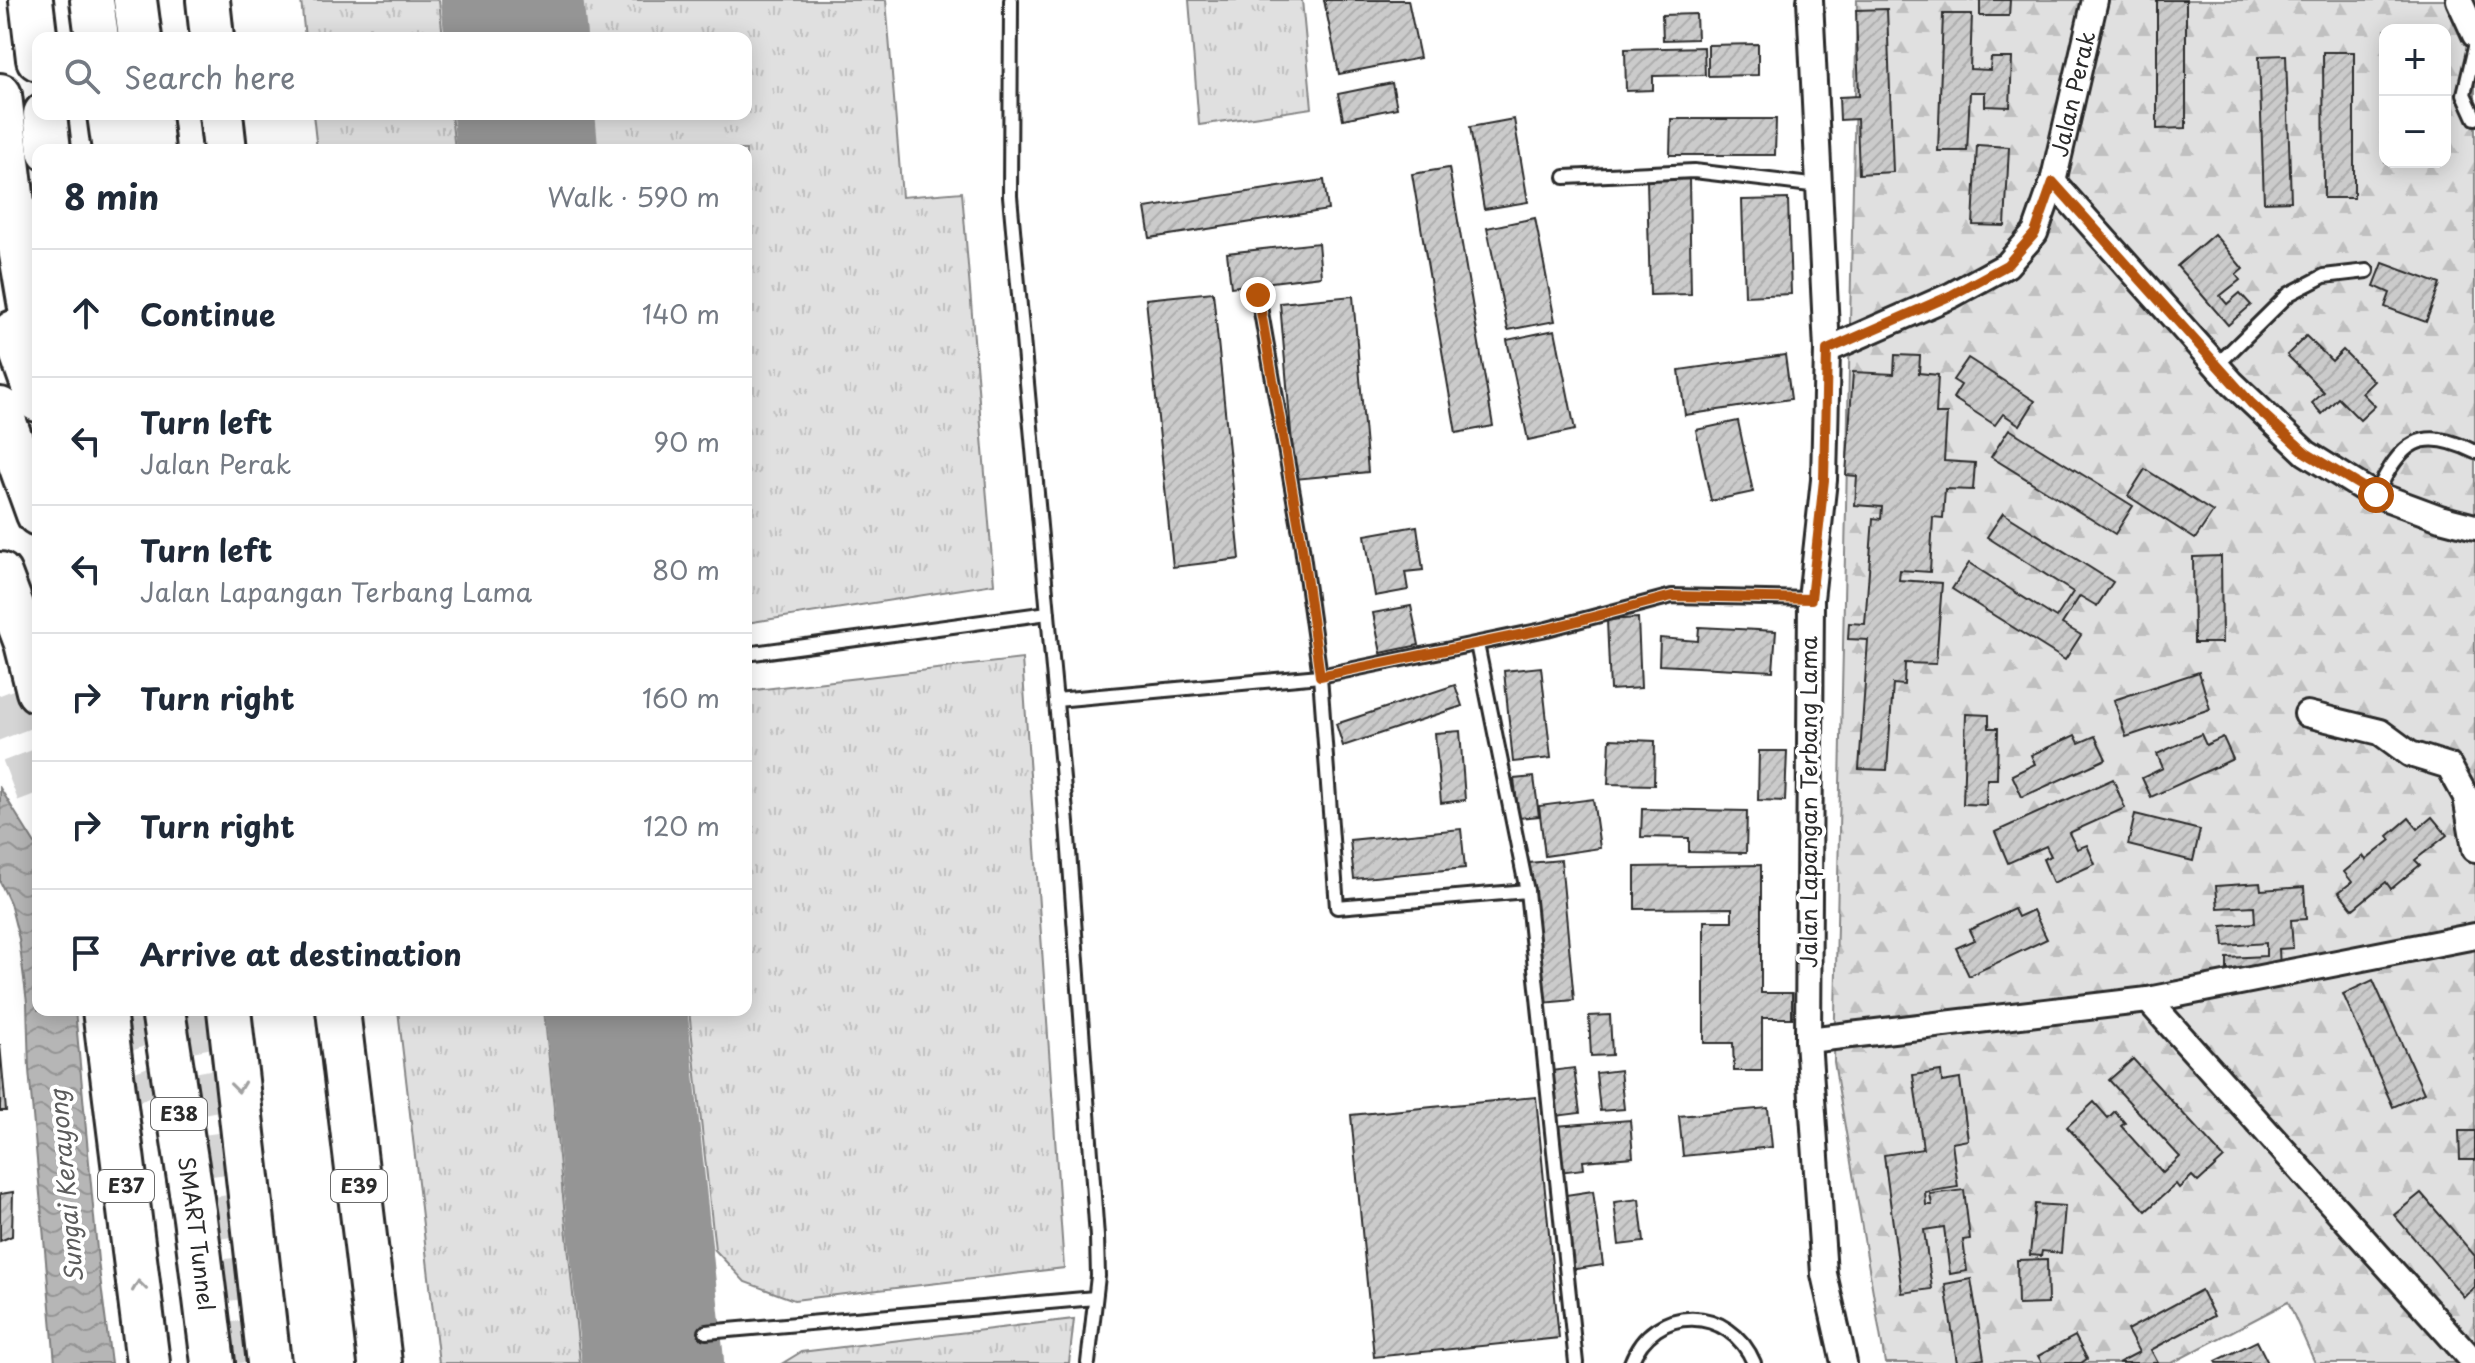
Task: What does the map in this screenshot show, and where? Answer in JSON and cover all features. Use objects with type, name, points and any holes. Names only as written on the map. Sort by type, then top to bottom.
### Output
[{"type":"highway","points":[[31,0],[35,32]]},
{"type":"highway","points":[[92,0],[96,32]]},
{"type":"highway","points":[[135,0],[139,32]]},
{"type":"highway","points":[[208,0],[211,32]]},
{"type":"highway","points":[[223,0],[226,32]]},
{"type":"highway","points":[[0,95],[15,219],[32,320]]},
{"type":"highway","points":[[46,120],[48,144]]},
{"type":"highway","points":[[110,120],[113,144]]},
{"type":"highway","points":[[150,120],[152,144]]},
{"type":"highway","points":[[222,120],[224,144]]},
{"type":"highway","points":[[236,120],[238,144]]},
{"type":"highway","points":[[0,269],[9,319],[32,383]]},
{"type":"highway","points":[[0,409],[32,497]]},
{"type":"highway","points":[[0,574],[32,667]]},
{"type":"highway","name":"E37","points":[[105,1016],[148,1363]]},
{"type":"highway","name":"SMART Tunnel","points":[[164,1016],[195,1218],[213,1363]]},
{"type":"highway","points":[[230,1016],[269,1363]]},
{"type":"highway","name":"E39","points":[[325,1016],[365,1363]]},
{"type":"highway","name":"E39","points":[[339,1016],[380,1363]]},
{"type":"highway","points":[[154,1096],[195,1218]]},
{"type":"street","name":"Jalan Lapangan Terbang Lama","points":[[1810,0],[1827,350],[1824,480],[1811,599],[1808,1040],[1824,1274],[1844,1363]]},
{"type":"street","name":"Jalan Perak","points":[[1827,350],[1952,295],[2007,265],[2035,233],[2053,182],[2095,0]]},
{"type":"street","points":[[2459,0],[2475,35]]},
{"type":"street","points":[[2053,182],[2251,403],[2306,453],[2376,495],[2475,527]]},
{"type":"street","points":[[2307,714],[2380,732],[2410,754],[2449,766],[2466,797],[2475,849]]},
{"type":"street","points":[[1808,1040],[2148,1000],[2475,936]]},
{"type":"street","points":[[2148,1000],[2475,1363]]},
{"type":"lane","points":[[1011,0],[1010,196],[1056,700],[1097,1237],[1098,1276],[1088,1363]]},
{"type":"lane","points":[[2475,47],[2464,94],[2475,118]]},
{"type":"lane","points":[[1565,177],[1694,171],[1819,186]]},
{"type":"lane","points":[[2217,365],[2289,294],[2324,276],[2367,271]]},
{"type":"lane","points":[[1258,295],[1300,533],[1320,676],[1337,907],[1527,891]]},
{"type":"lane","points":[[2376,495],[2397,458],[2424,438],[2450,439],[2475,452]]},
{"type":"lane","points":[[1056,700],[1320,676],[1547,629],[1672,596],[1811,599]]},
{"type":"lane","points":[[752,653],[1048,613]]},
{"type":"lane","points":[[1477,644],[1527,891],[1576,1363]]},
{"type":"lane","points":[[706,1332],[1095,1298]]},
{"type":"lane","points":[[1631,1363],[1650,1333],[1667,1323],[1690,1318],[1706,1319],[1727,1328],[1749,1350],[1754,1363]]},
{"type":"green space","points":[[301,0],[439,0],[442,32],[304,32]]},
{"type":"green space","points":[[577,0],[886,0],[902,197],[962,192],[994,584],[752,622],[752,144],[592,144],[590,120],[752,120],[752,32],[580,32]]},
{"type":"green space","points":[[1189,0],[1302,0],[1312,108],[1199,125]]},
{"type":"green space","points":[[1857,0],[2475,0],[2475,1363],[2315,1363],[2288,1302],[2172,1363],[1885,1363],[1834,1062]]},
{"type":"green space","points":[[314,120],[452,120],[454,144],[316,144]]},
{"type":"green space","points":[[1022,659],[1064,1268],[794,1300],[745,1282],[715,1250],[690,1016],[752,1016],[752,690]]},
{"type":"green space","points":[[399,1016],[545,1016],[580,1363],[439,1363]]},
{"type":"green space","points":[[1074,1319],[1069,1363],[783,1363],[801,1352]]},
{"type":"water","name":"Sungai Kerayong","points":[[0,788],[32,839],[32,1016],[76,1016],[98,1261],[111,1363],[55,1363],[29,1070],[27,1003],[19,939],[10,903],[0,882]]},
{"type":"building","points":[[1324,0],[1408,0],[1420,58],[1339,74]]},
{"type":"building","points":[[1980,0],[2010,0],[2009,16],[1980,16]]},
{"type":"building","points":[[2157,0],[2186,0],[2186,128],[2157,129]]},
{"type":"building","points":[[1887,9],[1893,172],[1859,174],[1857,119],[1840,120],[1839,97],[1859,96],[1856,10]]},
{"type":"building","points":[[1696,14],[1697,39],[1663,40],[1662,15]]},
{"type":"building","points":[[1943,14],[1972,14],[1970,69],[1990,70],[1991,58],[2012,58],[2010,107],[1985,106],[1985,92],[1970,92],[1967,151],[1938,151]]},
{"type":"building","points":[[1758,44],[1758,75],[1708,76],[1708,45]]},
{"type":"building","points":[[1704,47],[1705,75],[1653,76],[1653,90],[1626,91],[1625,49]]},
{"type":"building","points":[[2323,52],[2354,52],[2354,198],[2324,198]]},
{"type":"building","points":[[2286,55],[2291,201],[2264,202],[2259,56]]},
{"type":"building","points":[[1392,83],[1397,108],[1343,119],[1338,94]]},
{"type":"building","points":[[1514,119],[1528,202],[1484,209],[1470,127]]},
{"type":"building","points":[[1671,119],[1776,119],[1775,155],[1670,155]]},
{"type":"building","points":[[1977,145],[2009,147],[2005,226],[1973,225]]},
{"type":"building","points":[[1449,168],[1493,426],[1456,433],[1412,174]]},
{"type":"building","points":[[1689,179],[1691,294],[1650,295],[1647,180]]},
{"type":"building","points":[[1324,180],[1328,210],[1150,238],[1145,208]]},
{"type":"building","points":[[1788,199],[1791,294],[1745,296],[1742,200]]},
{"type":"building","points":[[1535,218],[1555,321],[1508,330],[1487,228]]},
{"type":"building","points":[[2214,234],[2243,269],[2236,275],[2240,280],[2220,296],[2227,304],[2240,293],[2251,305],[2228,325],[2177,266]]},
{"type":"building","points":[[1318,243],[1321,276],[1231,287],[1227,253]]},
{"type":"building","points":[[2383,263],[2440,284],[2426,322],[2385,307],[2390,293],[2374,286]]},
{"type":"building","points":[[1213,292],[1240,559],[1173,567],[1146,299]]},
{"type":"building","points":[[1353,296],[1368,472],[1295,479],[1280,303]]},
{"type":"building","points":[[1555,330],[1575,430],[1528,440],[1507,340]]},
{"type":"building","points":[[2306,336],[2332,361],[2343,350],[2374,381],[2362,393],[2375,406],[2360,420],[2338,398],[2322,414],[2312,403],[2324,392],[2287,355]]},
{"type":"building","points":[[1785,355],[1791,399],[1685,415],[1679,370]]},
{"type":"building","points":[[1895,355],[1920,356],[1919,373],[1938,375],[1936,414],[1947,414],[1944,461],[1975,463],[1973,490],[1945,489],[1943,518],[1933,517],[1930,572],[1900,570],[1899,580],[1942,583],[1936,664],[1905,663],[1904,685],[1893,684],[1887,770],[1859,769],[1868,640],[1848,639],[1849,623],[1865,624],[1873,518],[1881,519],[1882,507],[1855,505],[1857,476],[1846,475],[1853,372],[1894,374]]},
{"type":"building","points":[[1968,358],[2035,401],[2020,425],[2003,414],[1995,425],[1953,398],[1961,385],[1953,380]]},
{"type":"building","points":[[1738,421],[1753,492],[1711,501],[1696,430]]},
{"type":"building","points":[[2009,429],[2133,506],[2115,534],[1991,457]]},
{"type":"building","points":[[2145,469],[2213,512],[2195,539],[2128,496]]},
{"type":"building","points":[[2003,513],[2113,582],[2097,606],[2080,596],[2062,624],[2081,635],[2065,660],[1952,589],[1969,563],[2056,618],[2073,592],[1987,537]]},
{"type":"building","points":[[1417,526],[1423,570],[1405,572],[1408,590],[1375,596],[1365,535]]},
{"type":"building","points":[[2221,556],[2222,643],[2194,643],[2193,557]]},
{"type":"building","points":[[1411,606],[1419,645],[1381,653],[1373,613]]},
{"type":"building","points":[[1638,618],[1641,688],[1610,690],[1607,620]]},
{"type":"building","points":[[1699,627],[1776,631],[1773,671],[1659,665],[1660,638],[1698,641]]},
{"type":"building","points":[[1541,667],[1551,758],[1513,762],[1504,671]]},
{"type":"building","points":[[2199,672],[2210,709],[2126,737],[2114,700]]},
{"type":"building","points":[[1455,685],[1462,706],[1343,746],[1336,724]]},
{"type":"building","points":[[1966,714],[1989,715],[1989,728],[1998,728],[1997,779],[1987,779],[1986,805],[1963,804]]},
{"type":"building","points":[[1460,731],[1465,800],[1441,803],[1435,733]]},
{"type":"building","points":[[2201,734],[2206,745],[2223,737],[2233,759],[2151,797],[2142,778],[2163,768],[2157,754]]},
{"type":"building","points":[[2075,735],[2079,743],[2095,736],[2106,759],[2022,797],[2012,775],[2035,764],[2031,755]]},
{"type":"building","points":[[1610,739],[1655,741],[1654,785],[1608,784]]},
{"type":"building","points":[[1759,751],[1787,751],[1785,801],[1758,800]]},
{"type":"building","points":[[1534,777],[1539,816],[1519,818],[1514,779]]},
{"type":"building","points":[[2113,779],[2125,808],[2069,833],[2077,849],[2087,845],[2095,864],[2053,883],[2043,859],[2051,856],[2046,846],[2008,863],[1995,832]]},
{"type":"building","points":[[1593,799],[1600,848],[1545,856],[1539,806]]},
{"type":"building","points":[[1642,809],[1747,811],[1746,853],[1689,852],[1689,838],[1641,837]]},
{"type":"building","points":[[2135,814],[2200,830],[2193,861],[2128,845]]},
{"type":"building","points":[[2432,817],[2447,835],[2415,860],[2420,865],[2391,889],[2386,882],[2353,909],[2339,892],[2352,882],[2344,872],[2363,856],[2366,860],[2391,840],[2388,836],[2409,818],[2418,829]]},
{"type":"building","points":[[1461,829],[1465,868],[1354,879],[1350,840]]},
{"type":"building","points":[[1561,860],[1574,1000],[1542,1003],[1529,863]]},
{"type":"building","points":[[1761,865],[1761,993],[1792,993],[1792,1018],[1762,1018],[1762,1071],[1734,1071],[1733,1043],[1704,1043],[1704,921],[1732,921],[1732,908],[1635,909],[1635,867]]},
{"type":"building","points":[[2260,883],[2261,890],[2304,887],[2306,919],[2291,920],[2293,948],[2279,949],[2280,969],[2227,973],[2227,958],[2266,956],[2266,943],[2224,946],[2222,926],[2255,923],[2254,906],[2218,908],[2216,886]]},
{"type":"building","points":[[2014,909],[2018,917],[2033,910],[2047,939],[1969,976],[1956,948],[1974,940],[1969,930]]},
{"type":"building","points":[[2373,980],[2424,1093],[2393,1107],[2343,994]]},
{"type":"building","points":[[1610,1015],[1612,1055],[1591,1056],[1589,1016]]},
{"type":"building","points":[[0,1044],[6,1111],[0,1111]]},
{"type":"building","points":[[2133,1059],[2224,1158],[2198,1182],[2192,1176],[2179,1188],[2176,1184],[2146,1211],[2067,1127],[2094,1102],[2108,1118],[2115,1111],[2125,1123],[2121,1126],[2163,1173],[2180,1157],[2109,1080]]},
{"type":"building","points":[[1574,1068],[1580,1113],[1556,1116],[1550,1071]]},
{"type":"building","points":[[1620,1070],[1624,1109],[1600,1111],[1596,1073]]},
{"type":"building","points":[[1941,1071],[1942,1082],[1960,1079],[1968,1140],[1952,1143],[1958,1187],[1925,1192],[1926,1205],[1932,1205],[1930,1194],[1964,1190],[1970,1239],[1963,1240],[1967,1271],[1950,1274],[1944,1227],[1924,1230],[1932,1289],[1902,1293],[1884,1155],[1923,1149],[1913,1075]]},
{"type":"building","points":[[1536,1097],[1559,1338],[1374,1357],[1351,1115]]},
{"type":"building","points":[[1768,1108],[1772,1147],[1683,1156],[1679,1116]]},
{"type":"building","points":[[1630,1120],[1633,1157],[1583,1161],[1584,1169],[1559,1172],[1556,1126]]},
{"type":"building","points":[[2459,1131],[2475,1131],[2475,1160],[2460,1160]]},
{"type":"building","points":[[1593,1191],[1603,1265],[1569,1270],[1559,1196]]},
{"type":"building","points":[[13,1192],[12,1236],[0,1241],[0,1194]]},
{"type":"building","points":[[2421,1193],[2475,1256],[2475,1287],[2464,1297],[2394,1215]]},
{"type":"building","points":[[1639,1199],[1644,1242],[1619,1245],[1614,1202]]},
{"type":"building","points":[[2035,1204],[2065,1206],[2061,1253],[2042,1251],[2041,1256],[2030,1255]]},
{"type":"building","points":[[2047,1259],[2048,1304],[2018,1305],[2017,1260]]},
{"type":"building","points":[[1971,1279],[1984,1359],[1957,1363],[1945,1284]]},
{"type":"building","points":[[2201,1290],[2214,1316],[2151,1350],[2158,1363],[2118,1363],[2139,1352],[2127,1330]]},
{"type":"building","points":[[2075,1336],[2087,1359],[2081,1363],[2042,1363],[2038,1356]]},
{"type":"building","points":[[2257,1341],[2268,1363],[2217,1363],[2216,1361]]},
{"type":"runway","points":[[512,0],[515,32]]},
{"type":"runway","points":[[524,120],[526,144]]},
{"type":"runway","points":[[617,1016],[653,1363]]},
{"type":"tunnel","points":[[0,695],[32,778]]},
{"type":"tunnel","points":[[123,1016],[154,1096]]},
{"type":"tunnel","points":[[189,1016],[210,1126],[243,1363]]},
{"type":"route","points":[[1258,295],[1300,533],[1320,676],[1547,629],[1672,596],[1811,599],[1824,480],[1827,350],[1952,295],[2007,265],[2035,233],[2053,182],[2251,403],[2306,453],[2376,495]]}]
